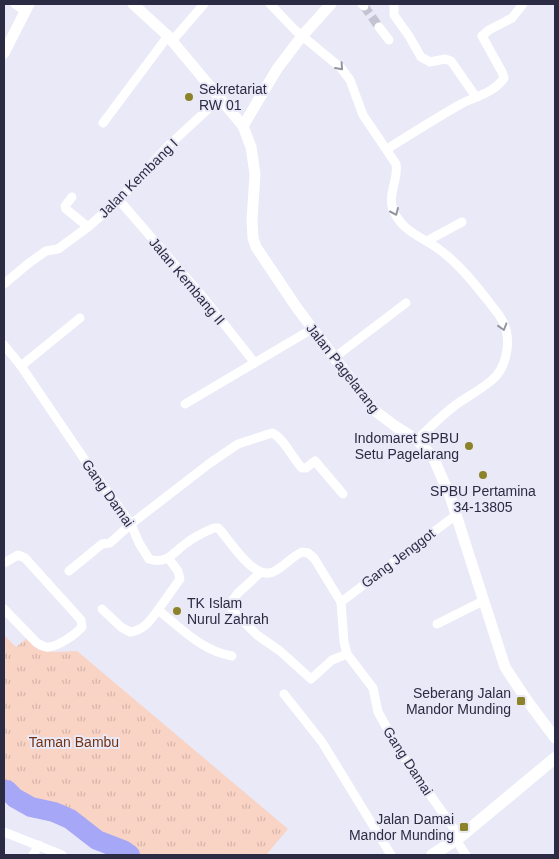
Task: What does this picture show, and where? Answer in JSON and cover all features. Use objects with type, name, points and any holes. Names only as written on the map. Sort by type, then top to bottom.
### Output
[{"type":"main road","points":[[432,855],[458,838],[555,758]]},
{"type":"street","points":[[4,53],[27,7],[15,4]]},
{"type":"street","name":"Jalan Pagelarang","points":[[133,4],[170,38],[243,126],[254,161],[252,229],[256,247],[312,329],[374,410],[418,440],[433,457],[456,515],[508,673],[555,738]]},
{"type":"street","points":[[103,122],[170,38],[204,4]]},
{"type":"street","points":[[270,4],[302,36],[341,68],[350,80],[363,115],[396,164],[397,168],[391,199],[393,212],[401,224],[412,234],[440,250],[464,271],[497,312],[505,326],[506,360],[497,375],[436,421],[418,440]]},
{"type":"street","points":[[243,126],[277,69],[302,36],[331,4]]},
{"type":"street","points":[[394,4],[394,15],[421,57],[430,62],[446,59],[451,61],[476,97]]},
{"type":"street","points":[[387,149],[496,86],[504,78],[482,38],[483,34],[512,18],[523,4]]},
{"type":"street","points":[[380,27],[388,40]]},
{"type":"street","name":"Jalan Kembang I","points":[[4,284],[34,259],[46,251],[58,248],[88,227],[119,200],[169,145],[219,99]]},
{"type":"street","points":[[72,197],[65,206],[66,209],[88,227]]},
{"type":"street","name":"Jalan Kembang II","points":[[119,200],[202,296],[254,362]]},
{"type":"street","points":[[427,241],[462,222]]},
{"type":"street","points":[[335,357],[406,303]]},
{"type":"street","points":[[21,366],[80,318]]},
{"type":"street","points":[[185,404],[312,329]]},
{"type":"street","name":"Gang Damai","points":[[4,345],[21,366],[91,469],[132,524],[149,559],[161,561],[169,558]]},
{"type":"street","points":[[69,572],[80,565],[102,544],[110,544],[187,479],[238,444],[272,433],[281,439],[301,468],[306,468],[315,461],[343,494]]},
{"type":"street","name":"Gang Jenggot","points":[[341,602],[456,515]]},
{"type":"street","points":[[102,609],[121,627],[130,632],[144,628],[180,579],[178,571],[169,558],[188,542],[209,530],[218,528],[250,566],[261,572],[238,593],[230,604],[233,611],[256,635],[280,651],[311,680],[332,660],[347,654]]},
{"type":"street","name":"Gang Damai","points":[[261,572],[271,572],[299,553],[305,552],[317,562],[341,602],[344,642],[347,654],[373,688],[378,712],[402,755],[458,838],[466,855]]},
{"type":"street","points":[[4,553],[5,563],[18,556],[25,558],[81,620],[82,627],[66,639],[49,647],[43,646],[4,609]]},
{"type":"street","points":[[436,624],[484,601]]},
{"type":"street","points":[[158,610],[208,650],[232,656]]},
{"type":"street","points":[[284,694],[322,742],[391,855]]},
{"type":"street","points":[[4,832],[62,855]]},
{"type":"street","points":[[33,855],[39,845]]},
{"type":"green space","name":"Taman Bambu","points":[[4,635],[16,647],[26,639],[39,650],[55,652],[77,651],[288,829],[266,855],[126,855],[4,781]]},
{"type":"waterway","points":[[4,790],[7,790],[15,798],[31,807],[54,812],[70,819],[97,840],[123,850],[130,855]]},
{"type":"tunnel","points":[[364,6],[379,27]]},
{"type":"place","name":"Sekretariat RW 01","points":[[189,97]]},
{"type":"place","name":"Indomaret SPBU Setu Pagelarang","points":[[469,446]]},
{"type":"place","name":"SPBU Pertamina 34-13805","points":[[483,475]]},
{"type":"place","name":"TK Islam Nurul Zahrah","points":[[177,611]]},
{"type":"place","name":"Seberang Jalan Mandor Munding","points":[[521,701]]},
{"type":"place","name":"Jalan Damai Mandor Munding","points":[[464,827]]}]
